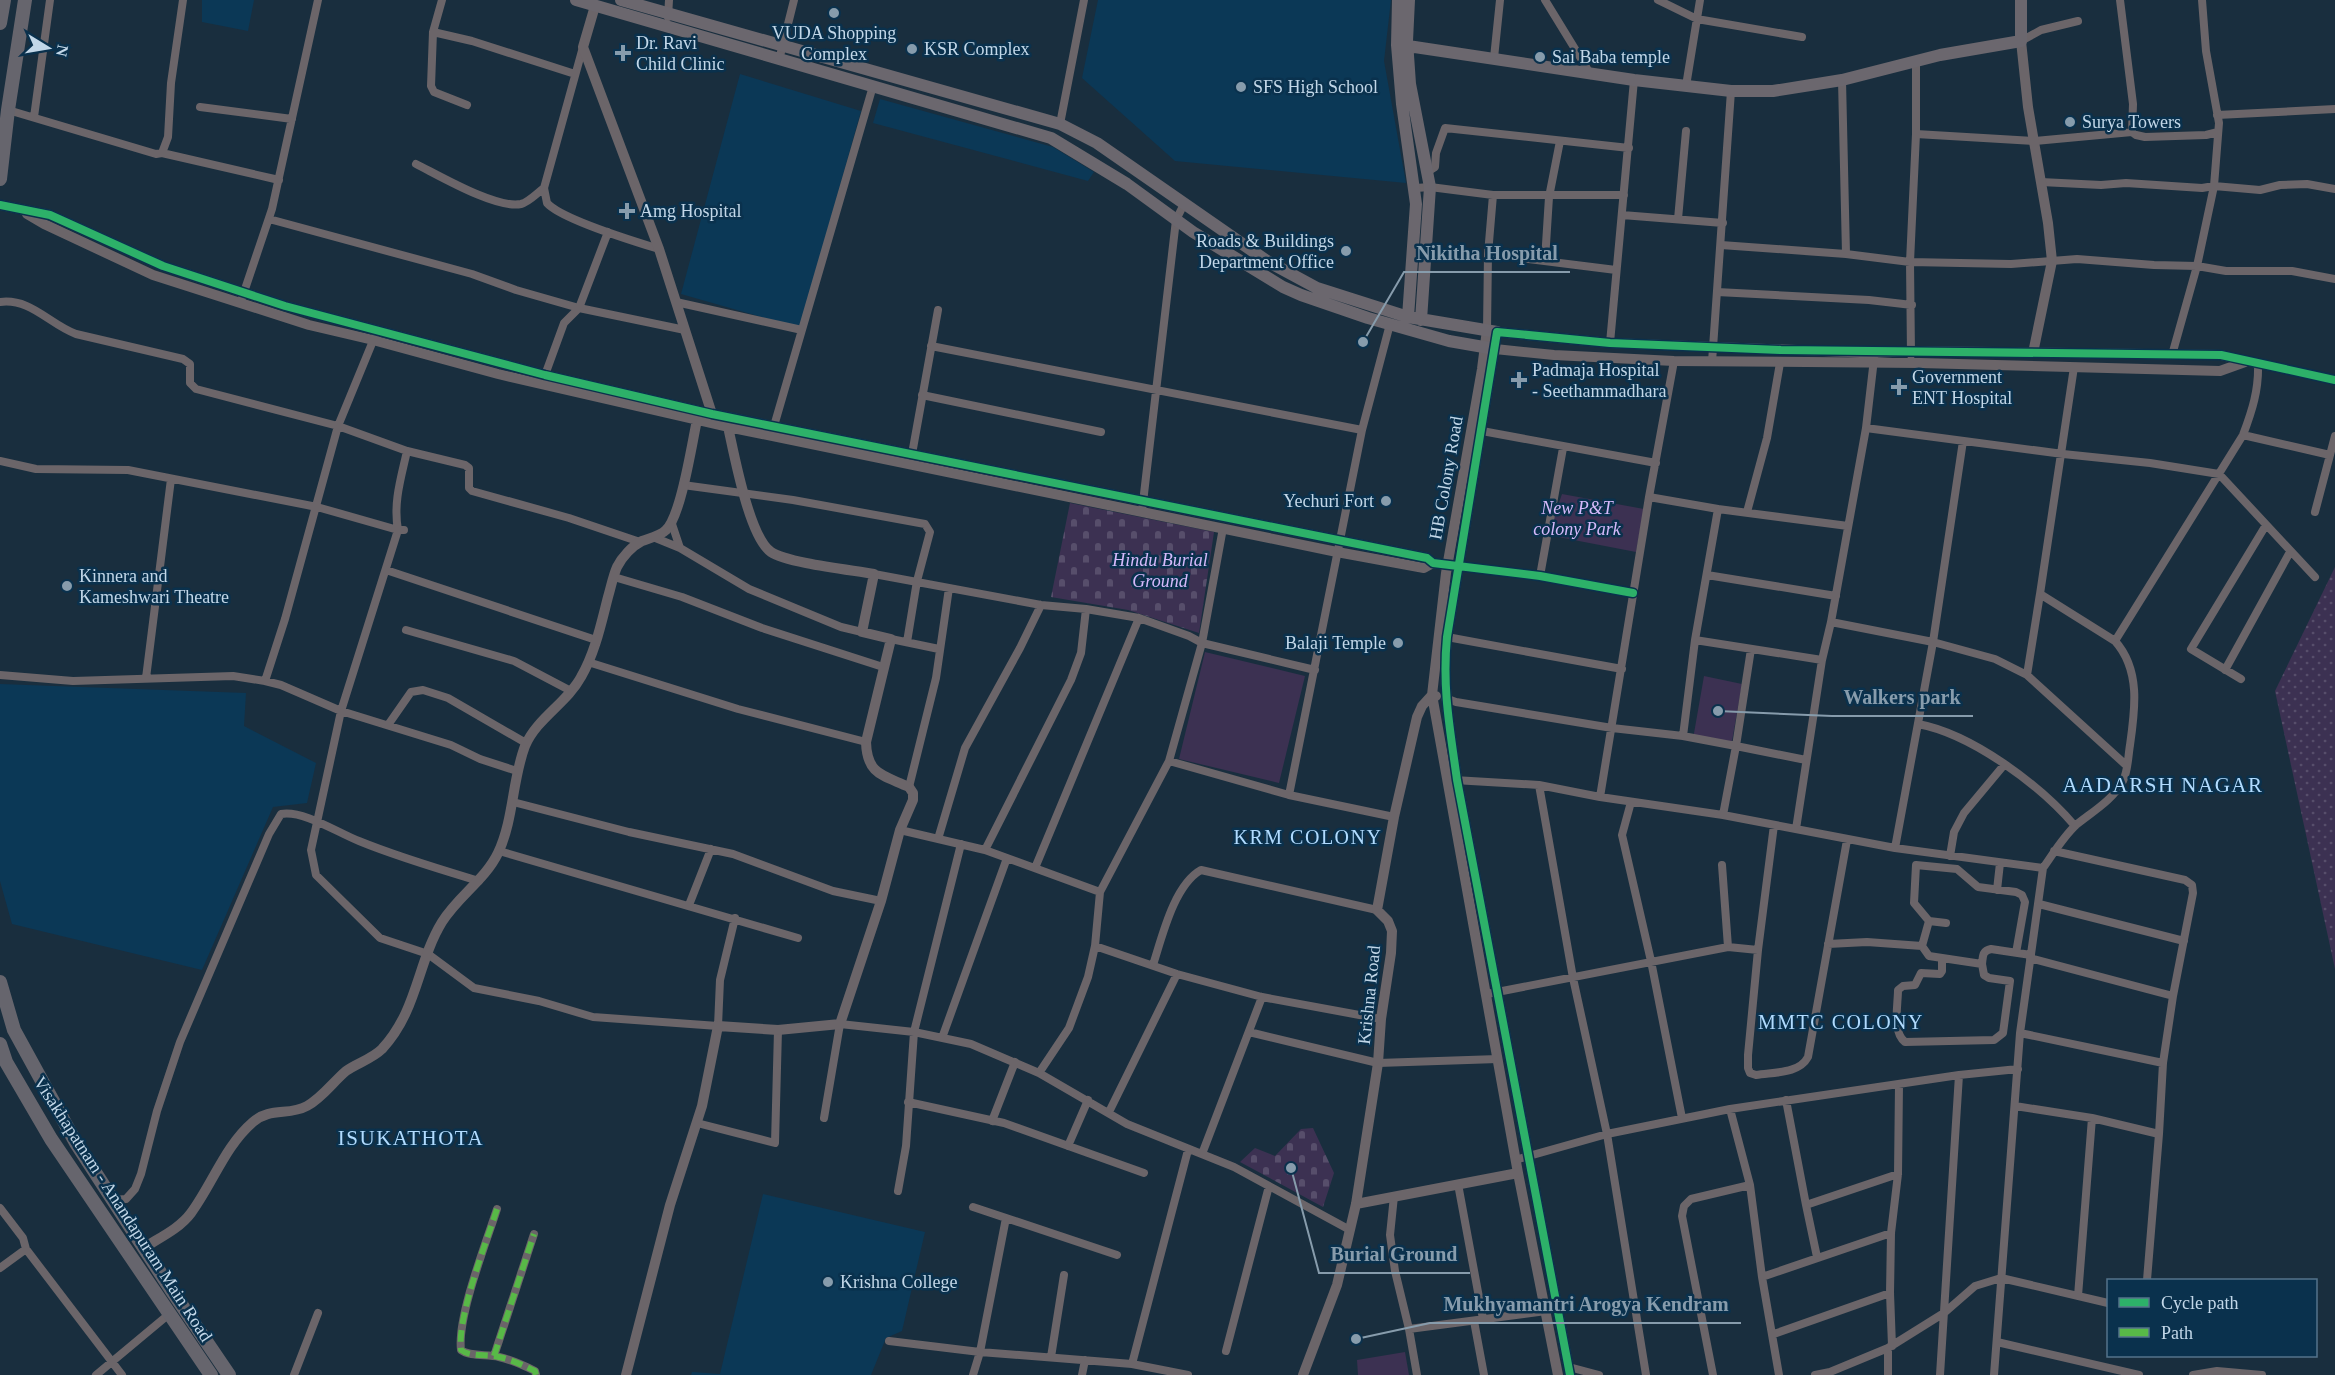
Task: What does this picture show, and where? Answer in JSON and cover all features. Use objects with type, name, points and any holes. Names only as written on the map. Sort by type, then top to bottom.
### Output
[{"type":"main road","points":[[0,23],[4,0]]},
{"type":"main road","points":[[0,179],[25,0]]},
{"type":"main road","points":[[576,0],[1051,138],[1127,184],[1176,220],[1282,286],[1301,295],[1390,324],[1449,341],[1490,348]]},
{"type":"main road","points":[[621,0],[1060,124],[1097,143],[1267,261],[1300,280],[1317,288],[1408,317],[1492,331]]},
{"type":"main road","points":[[1398,0],[1402,46],[1402,104],[1416,188],[1408,317]]},
{"type":"main road","points":[[1409,0],[1402,46],[1430,188],[1421,320]]},
{"type":"main road","points":[[1402,46],[1494,58],[1591,75],[1731,91],[1773,91],[1842,80],[1940,55],[2021,41],[2021,0]]},
{"type":"main road","name":"Visakhapatnam - Anandapuram Main Road","points":[[0,982],[14,1030],[76,1143],[229,1375]]},
{"type":"main road","name":"Visakhapatnam - Anandapuram Main Road","points":[[0,1044],[6,1062],[51,1139],[168,1315],[211,1375]]},
{"type":"street","points":[[34,117],[50,0]]},
{"type":"street","points":[[162,153],[168,137],[171,83],[183,0]]},
{"type":"street","points":[[242,297],[269,219],[279,180],[318,0]]},
{"type":"street","points":[[442,0],[433,32],[431,76],[434,92],[467,105]]},
{"type":"street","points":[[666,27],[669,0]]},
{"type":"street","points":[[779,60],[794,0]]},
{"type":"street","points":[[1060,124],[1084,0]]},
{"type":"street","points":[[1494,58],[1500,0]]},
{"type":"street","points":[[1658,0],[1697,19],[1802,37]]},
{"type":"street","points":[[1686,86],[1700,0]]},
{"type":"street","points":[[2010,0],[2021,0]]},
{"type":"street","points":[[2120,0],[2133,104],[2132,132]]},
{"type":"street","points":[[2172,355],[2198,266],[2214,186],[2217,115],[2206,51],[2202,0]]},
{"type":"street","points":[[1547,1],[1591,75]]},
{"type":"street","points":[[595,6],[544,188],[545,196],[551,207],[608,232],[659,249]]},
{"type":"street","points":[[2033,353],[2052,261],[2028,107],[2021,41],[2041,30],[2078,21]]},
{"type":"street","points":[[433,32],[472,40],[575,74]]},
{"type":"street","points":[[583,47],[659,249],[712,414],[728,427],[742,493],[763,544],[773,553],[790,559],[949,588],[1139,618],[1202,643],[1315,670]]},
{"type":"street","points":[[1911,363],[1910,262],[1917,61]]},
{"type":"street","points":[[1610,343],[1634,80]]},
{"type":"street","points":[[1842,80],[1846,254]]},
{"type":"street","points":[[774,426],[873,86]]},
{"type":"street","points":[[1712,362],[1731,91]]},
{"type":"street","points":[[200,107],[292,119]]},
{"type":"street","points":[[2217,115],[2335,109]]},
{"type":"street","points":[[8,110],[156,154],[162,153],[279,180]]},
{"type":"street","points":[[1427,172],[1435,167],[1436,153],[1445,128],[1629,148]]},
{"type":"street","points":[[1678,219],[1686,131]]},
{"type":"street","points":[[1916,134],[2035,141],[2132,132],[2145,137],[2206,135],[2218,132]]},
{"type":"street","points":[[1545,260],[1549,197],[1560,141]]},
{"type":"street","points":[[416,164],[481,196],[514,204],[524,203],[544,188]]},
{"type":"street","points":[[2041,182],[2101,185],[2126,183],[2202,188],[2214,186],[2260,190],[2280,185],[2307,184],[2335,189]]},
{"type":"street","points":[[1416,188],[1549,197],[1624,195]]},
{"type":"street","points":[[1493,195],[1488,254],[1492,331],[1610,343],[1874,358],[1911,363],[2220,371],[2246,362]]},
{"type":"street","points":[[1143,507],[1176,220],[1184,204]]},
{"type":"street","points":[[0,205],[24,212],[50,215],[163,266],[242,297],[285,306],[549,387],[728,427],[1143,507],[1339,541],[1427,558],[1433,563],[1448,566],[1540,576],[1633,593]]},
{"type":"street","points":[[1622,214],[1722,223]]},
{"type":"street","points":[[269,219],[472,274],[516,290],[579,308],[685,330]]},
{"type":"street","points":[[545,375],[564,322],[579,308],[608,232]]},
{"type":"street","points":[[1721,245],[1846,254],[1910,262],[2011,264],[2077,259],[2198,266],[2226,271],[2292,271],[2335,279]]},
{"type":"street","points":[[1488,254],[1616,270]]},
{"type":"street","points":[[1718,292],[1869,300],[1912,305]]},
{"type":"street","points":[[0,302],[16,301],[29,306],[76,334],[183,359],[190,364],[190,383],[196,390],[338,426],[407,451],[465,465],[469,468],[469,488],[472,491],[569,518],[640,542]]},
{"type":"street","points":[[676,302],[802,330]]},
{"type":"street","points":[[912,454],[938,310]]},
{"type":"street","points":[[1289,795],[1362,430],[1390,324]]},
{"type":"street","name":"HB Colony Road","points":[[1492,331],[1448,566],[1432,695],[1452,780],[1515,1160],[1558,1375]]},
{"type":"street","points":[[375,335],[712,414],[912,454],[1143,507],[1222,528],[1424,567],[1433,563]]},
{"type":"street","points":[[265,681],[317,507],[338,426],[375,335]]},
{"type":"street","points":[[931,346],[1156,392],[1362,430]]},
{"type":"street","points":[[1599,1375],[1570,1371],[1498,992],[1452,780],[1444,669],[1447,637],[1482,431],[1490,348],[1554,355],[1780,363],[1874,358],[1911,351],[2221,355],[2335,380]]},
{"type":"street","points":[[1796,829],[1822,660],[1836,596],[1866,428],[1874,358]]},
{"type":"street","points":[[1600,797],[1649,497],[1674,361]]},
{"type":"street","points":[[1747,512],[1767,438],[1780,363]]},
{"type":"street","points":[[2115,641],[2243,435],[2255,402],[2259,381],[2258,363]]},
{"type":"street","points":[[2027,675],[2063,454],[2074,367]]},
{"type":"street","points":[[922,395],[1101,432]]},
{"type":"street","points":[[145,1247],[176,1228],[190,1215],[226,1155],[251,1123],[263,1114],[309,1106],[348,1070],[380,1051],[397,1030],[412,1002],[442,922],[458,901],[489,869],[499,851],[513,802],[517,771],[526,743],[580,679],[596,640],[618,566],[640,542],[664,532],[672,524],[697,420]]},
{"type":"street","points":[[1866,428],[2150,463],[2219,474],[2315,577]]},
{"type":"street","points":[[1482,431],[1656,463]]},
{"type":"street","points":[[2243,435],[2330,454]]},
{"type":"street","points":[[2315,512],[2335,436]]},
{"type":"street","points":[[1895,848],[1933,642],[1963,441]]},
{"type":"street","points":[[1540,576],[1563,447]]},
{"type":"street","points":[[407,451],[395,516],[401,530],[341,711],[311,850],[316,875],[380,938],[429,954],[468,984],[482,991],[539,1001],[593,1017],[778,1030],[840,1024],[914,1032],[971,1044],[1039,1074],[1127,1124],[1234,1167],[1350,1230]]},
{"type":"street","points":[[0,461],[36,469],[128,470],[317,507],[401,530]]},
{"type":"street","points":[[146,678],[171,479]]},
{"type":"street","points":[[683,485],[925,524],[930,532],[916,581],[907,642]]},
{"type":"street","points":[[1649,497],[1718,509],[1848,526]]},
{"type":"street","points":[[1683,736],[1695,640],[1718,509]]},
{"type":"street","points":[[672,524],[680,548]]},
{"type":"street","points":[[2241,679],[2191,649],[2266,525]]},
{"type":"street","points":[[1039,1074],[1069,1028],[1088,977],[1095,946],[1100,892],[1169,761],[1202,643],[1222,528]]},
{"type":"street","points":[[653,537],[680,548],[749,589],[841,627],[939,649]]},
{"type":"street","points":[[2225,670],[2290,552]]},
{"type":"street","points":[[386,570],[596,640]]},
{"type":"street","points":[[862,632],[874,574]]},
{"type":"street","points":[[1707,575],[1836,596]]},
{"type":"street","points":[[614,577],[682,597],[762,628],[883,667]]},
{"type":"street","points":[[909,787],[936,678],[949,588]]},
{"type":"street","points":[[1994,1375],[2020,1033],[2043,868],[2075,826],[2104,803],[2122,782],[2127,766],[2136,694],[2124,651],[2115,641],[2040,594]]},
{"type":"street","points":[[938,839],[965,748],[1020,648],[1041,604]]},
{"type":"street","points":[[985,850],[1071,680],[1081,654],[1086,609]]},
{"type":"street","points":[[1035,868],[1139,618]]},
{"type":"street","points":[[1831,622],[1933,642],[1995,659],[2027,675],[2127,766]]},
{"type":"street","points":[[406,630],[514,661],[571,691]]},
{"type":"street","points":[[1447,637],[1622,669]]},
{"type":"street","points":[[824,1118],[840,1024],[881,901],[900,830],[913,793],[909,787],[872,768],[866,758],[866,742],[891,639]]},
{"type":"street","points":[[1695,640],[1822,660]]},
{"type":"street","points":[[1723,815],[1751,649]]},
{"type":"street","points":[[588,662],[738,709],[866,742]]},
{"type":"street","points":[[0,675],[74,681],[233,676],[265,681],[281,685],[341,711],[451,745],[480,759],[517,771]]},
{"type":"street","points":[[388,725],[411,692],[423,690],[448,698],[526,743]]},
{"type":"street","points":[[1153,965],[1174,905],[1195,873],[1201,870],[1377,910],[1394,817],[1417,717],[1422,706],[1432,695],[1456,702],[1612,728],[1683,736],[1806,760]]},
{"type":"street","points":[[1918,724],[1955,734],[2004,765],[2038,789],[2075,826]]},
{"type":"street","points":[[1169,761],[1289,795],[1394,817]]},
{"type":"street","points":[[1950,856],[1954,832],[1964,813],[2004,765]]},
{"type":"street","points":[[1452,780],[1539,785],[1600,797],[1723,815],[1895,848],[2043,868]]},
{"type":"street","points":[[1539,785],[1573,978],[1607,1134],[1646,1375]]},
{"type":"street","points":[[513,802],[629,832],[733,854],[833,891],[881,901]]},
{"type":"street","points":[[1631,802],[1622,835],[1651,961],[1682,1118]]},
{"type":"street","points":[[112,1200],[126,1199],[138,1182],[157,1111],[180,1042],[275,821],[281,814],[286,813],[316,821],[358,841],[479,881]]},
{"type":"street","points":[[1774,825],[1758,950],[1748,1068],[1750,1073],[1756,1075],[1796,1069],[1804,1064],[1808,1057],[1847,840]]},
{"type":"street","points":[[900,830],[985,850],[1100,892]]},
{"type":"street","points":[[898,1191],[906,1146],[914,1032],[961,844]]},
{"type":"street","points":[[689,905],[711,849]]},
{"type":"street","points":[[499,851],[798,938]]},
{"type":"street","points":[[1918,851],[1914,903],[1929,921],[1946,923]]},
{"type":"street","points":[[2054,851],[2185,880],[2192,885],[2193,893],[2163,1063],[2147,1279]]},
{"type":"street","points":[[942,1038],[1007,858]]},
{"type":"street","points":[[1997,890],[2000,863]]},
{"type":"street","points":[[1722,865],[1728,947]]},
{"type":"street","points":[[1916,865],[1957,869],[1978,887],[2016,892],[2022,895],[2025,902],[2016,953]]},
{"type":"street","points":[[2038,904],[2184,941]]},
{"type":"street","name":"Krishna Road","points":[[1303,1375],[1337,1285],[1356,1204],[1378,1063],[1392,931],[1388,921],[1377,910]]},
{"type":"street","points":[[626,1375],[670,1205],[702,1106],[718,1026],[720,980],[735,918]]},
{"type":"street","points":[[1922,946],[1929,921]]},
{"type":"street","points":[[1828,944],[1867,942],[1922,946]]},
{"type":"street","points":[[1095,946],[1178,974],[1262,997],[1381,1019]]},
{"type":"street","points":[[1922,946],[1929,956],[1982,964]]},
{"type":"street","points":[[1487,994],[1728,947],[1758,950]]},
{"type":"street","points":[[2027,982],[1989,978],[1984,975],[1983,954],[1986,950],[2016,953],[2173,996]]},
{"type":"street","points":[[1942,958],[1940,974],[1921,973],[1915,985],[1903,986],[1898,990],[1898,1031],[1900,1038],[1905,1042],[1983,1041],[2000,1038],[2004,1033],[2010,981]]},
{"type":"street","points":[[1109,1112],[1178,974]]},
{"type":"street","points":[[1202,1154],[1262,997]]},
{"type":"street","points":[[697,1123],[775,1143],[778,1030]]},
{"type":"street","points":[[1249,1032],[1378,1063],[1498,1059]]},
{"type":"street","points":[[2020,1033],[2163,1063]]},
{"type":"street","points":[[992,1121],[1015,1062]]},
{"type":"street","points":[[1515,1160],[1607,1134],[1730,1109],[1959,1075],[2018,1069]]},
{"type":"street","points":[[1940,1375],[1959,1075]]},
{"type":"street","points":[[1888,1375],[1891,1233],[1898,1174],[1899,1085]]},
{"type":"street","points":[[1068,1146],[1088,1100]]},
{"type":"street","points":[[1786,1100],[1817,1257]]},
{"type":"street","points":[[908,1102],[992,1121],[1144,1173]]},
{"type":"street","points":[[2015,1106],[2092,1118],[2159,1134]]},
{"type":"street","points":[[1730,1109],[1750,1185],[1762,1277],[1774,1334],[1779,1375]]},
{"type":"street","points":[[2078,1296],[2092,1118]]},
{"type":"street","points":[[1132,1364],[1188,1150]]},
{"type":"street","points":[[1356,1204],[1518,1173]]},
{"type":"street","points":[[1806,1205],[1898,1174]]},
{"type":"street","points":[[1458,1184],[1483,1319]]},
{"type":"street","points":[[1713,1375],[1682,1215],[1684,1206],[1691,1199],[1750,1185]]},
{"type":"street","points":[[1226,1351],[1269,1186]]},
{"type":"street","points":[[1394,1197],[1390,1235],[1395,1271],[1417,1375]]},
{"type":"street","points":[[973,1207],[1117,1255]]},
{"type":"street","points":[[0,1208],[23,1238],[26,1249],[122,1375]]},
{"type":"street","points":[[497,1209],[469,1299],[461,1345],[463,1352],[494,1356],[526,1366],[535,1371],[536,1375]]},
{"type":"street","points":[[973,1375],[980,1352],[1006,1218]]},
{"type":"street","points":[[1762,1277],[1891,1233]]},
{"type":"street","points":[[494,1356],[534,1234]]},
{"type":"street","points":[[0,1268],[26,1249]]},
{"type":"street","points":[[1051,1357],[1064,1275]]},
{"type":"street","points":[[1815,1375],[1830,1374],[1890,1347],[1944,1312],[1975,1286],[2001,1278],[2107,1303]]},
{"type":"street","points":[[1774,1334],[1890,1293]]},
{"type":"street","points":[[1409,1329],[1546,1311]]},
{"type":"street","points":[[294,1375],[318,1313]]},
{"type":"street","points":[[96,1375],[168,1315]]},
{"type":"street","points":[[1474,1321],[1484,1375]]},
{"type":"street","points":[[889,1341],[980,1352],[1132,1364],[1188,1375]]},
{"type":"street","points":[[1996,1342],[2139,1375]]},
{"type":"street","points":[[1082,1375],[1085,1360]]},
{"type":"street","points":[[2193,1375],[2217,1371],[2262,1375]]},
{"type":"shaded area","points":[[202,0],[254,0],[248,31],[202,22]]},
{"type":"shaded area","name":"SFS High School","points":[[1098,0],[1391,0],[1384,61],[1406,183],[1175,161],[1082,78]]},
{"type":"shaded area","points":[[740,74],[861,111],[800,328],[681,294]]},
{"type":"shaded area","points":[[880,99],[1053,147],[1094,172],[1088,181],[873,123]]},
{"type":"shaded area","points":[[0,684],[246,693],[244,726],[316,763],[307,803],[273,807],[202,970],[12,924],[0,881]]},
{"type":"shaded area","name":"Krishna College","points":[[763,1194],[925,1232],[902,1331],[886,1338],[871,1375],[691,1375],[692,1372],[720,1374]]},
{"type":"green space","name":"New P&T colony Park","points":[[1562,494],[1644,509],[1636,552],[1553,536],[1554,517]]},
{"type":"green space","name":"Hindu Burial Ground","points":[[1070,503],[1214,532],[1199,633],[1128,610],[1051,597]]},
{"type":"green space","points":[[2335,567],[2335,969],[2275,691]]},
{"type":"green space","points":[[1205,652],[1305,676],[1279,783],[1179,759]]},
{"type":"green space","points":[[1704,676],[1742,684],[1731,747],[1693,739]]},
{"type":"green space","points":[[1313,1128],[1334,1173],[1323,1207],[1240,1162],[1255,1148],[1275,1156],[1301,1129]]},
{"type":"green space","points":[[1405,1352],[1409,1375],[1358,1375],[1357,1360]]},
{"type":"marked path","points":[[497,1209],[463,1319],[461,1350],[469,1354],[494,1356],[508,1360],[535,1371],[536,1375]]},
{"type":"marked path","points":[[494,1356],[534,1234]]},
{"type":"cycle path","points":[[0,205],[50,215],[163,266],[285,306],[545,375],[712,414],[1427,558],[1433,563],[1540,576],[1633,593]]},
{"type":"cycle path","points":[[1570,1375],[1457,780],[1446,691],[1447,637],[1497,332],[1610,343],[1781,350],[2221,355],[2335,380]]},
{"type":"place","name":"VUDA Shopping Complex","points":[[834,13]]},
{"type":"place","name":"KSR Complex","points":[[912,49]]},
{"type":"place","name":"Dr. Ravi Child Clinic","points":[[623,53]]},
{"type":"place","name":"Sai Baba temple","points":[[1540,57]]},
{"type":"place","name":"SFS High School","points":[[1241,87]]},
{"type":"place","name":"Surya Towers","points":[[2070,122]]},
{"type":"place","name":"Amg Hospital","points":[[627,211]]},
{"type":"place","name":"Roads & Buildings Department Office","points":[[1346,251]]},
{"type":"place","name":"Nikitha Hospital","points":[[1363,342]]},
{"type":"place","name":"Padmaja Hospital - Seethammadhara","points":[[1519,380]]},
{"type":"place","name":"Government ENT Hospital","points":[[1899,387]]},
{"type":"place","name":"Yechuri Fort","points":[[1386,501]]},
{"type":"place","name":"Kinnera and Kameshwari Theatre","points":[[67,586]]},
{"type":"place","name":"Balaji Temple","points":[[1398,643]]},
{"type":"place","name":"Walkers park","points":[[1718,711]]},
{"type":"place","name":"Burial Ground","points":[[1291,1168]]},
{"type":"place","name":"Krishna College","points":[[828,1282]]},
{"type":"place","name":"Mukhyamantri Arogya Kendram","points":[[1356,1339]]},
{"type":"district","name":"AADARSH NAGAR","points":[[2163,785]]},
{"type":"district","name":"KRM COLONY","points":[[1308,837]]},
{"type":"district","name":"MMTC COLONY","points":[[1841,1022]]},
{"type":"district","name":"ISUKATHOTA","points":[[411,1138]]}]
